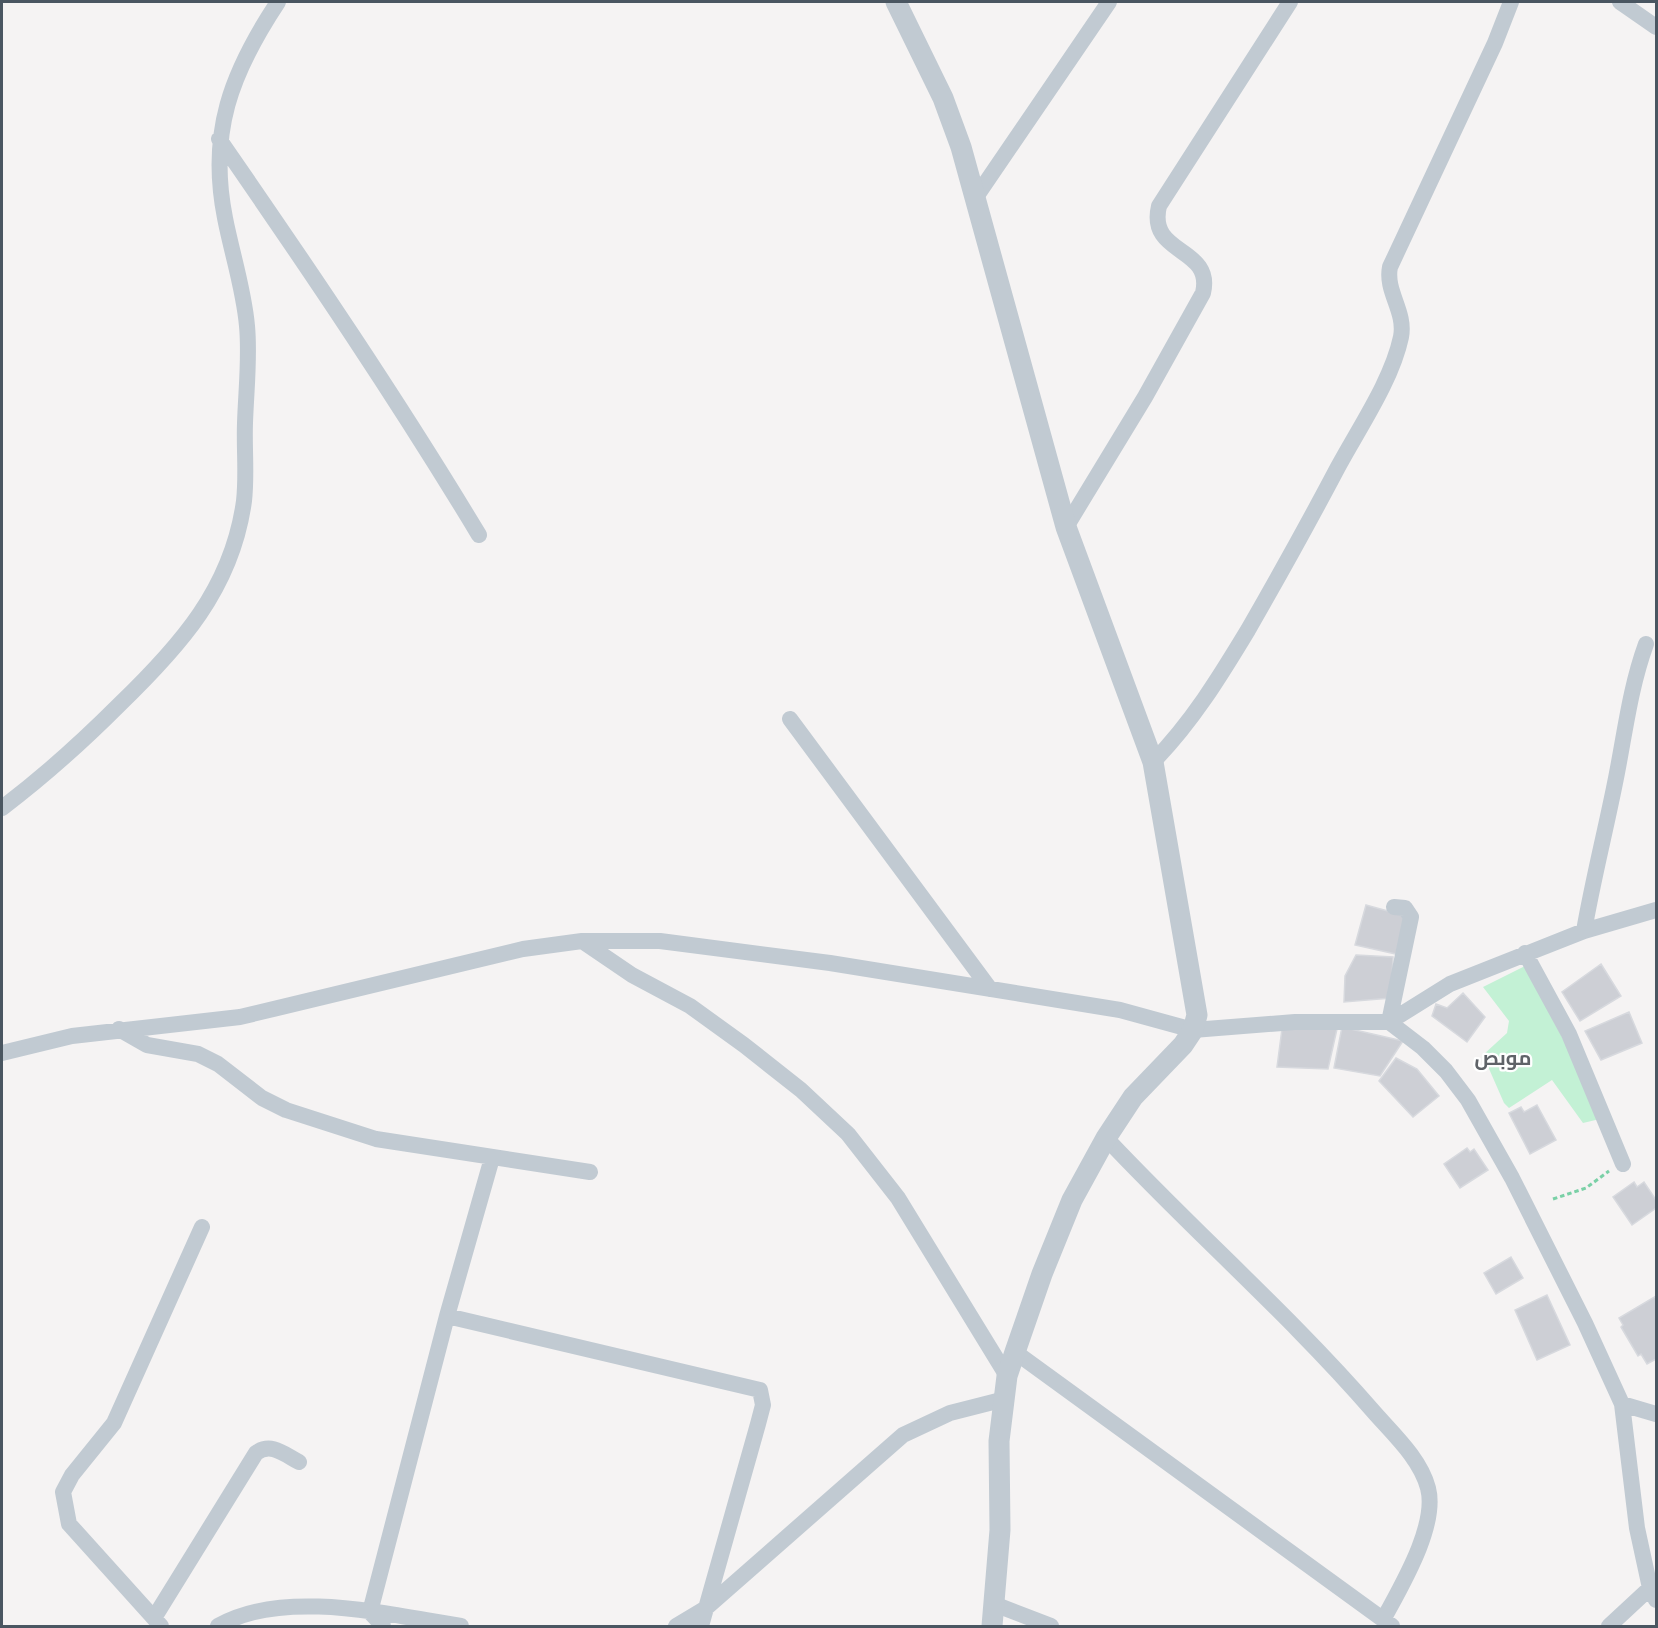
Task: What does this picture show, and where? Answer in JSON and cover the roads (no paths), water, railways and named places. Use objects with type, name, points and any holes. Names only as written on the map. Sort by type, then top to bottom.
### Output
[{"type":"street","points":[[2,808],[90,734],[186,636],[222,574],[236,535],[244,502],[247,327],[223,205],[218,166],[219,139],[228,100],[244,61],[278,2]]},
{"type":"street","points":[[896,2],[943,98],[975,197],[1066,527],[1154,762],[1197,1015],[1193,1030],[1183,1045],[1133,1097],[1106,1138],[1072,1200],[1042,1274],[1015,1352],[1007,1376],[999,1441],[1000,1530],[992,1626]]},
{"type":"street","points":[[975,197],[1109,2]]},
{"type":"street","points":[[1066,527],[1145,397],[1203,293],[1206,281],[1201,268],[1160,232],[1156,219],[1159,206],[1290,2]]},
{"type":"street","points":[[1154,762],[1181,734],[1202,706],[1280,574],[1377,396],[1401,336],[1400,311],[1389,287],[1390,267],[1495,43],[1511,2]]},
{"type":"street","points":[[1620,2],[1656,27]]},
{"type":"street","points":[[219,139],[360,344],[478,535]]},
{"type":"street","points":[[1584,931],[1595,865],[1616,780],[1635,674],[1646,644]]},
{"type":"street","points":[[790,719],[990,989]]},
{"type":"street","points":[[1389,1022],[1411,917],[1405,908],[1394,907]]},
{"type":"street","points":[[2,1053],[72,1035],[240,1017],[523,949],[582,941],[660,941],[830,963],[1120,1010],[1193,1030],[1295,1022],[1389,1022],[1450,984],[1584,931],[1656,910]]},
{"type":"street","points":[[582,941],[632,975],[690,1006],[744,1045],[801,1090],[848,1134],[898,1198],[1007,1376]]},
{"type":"street","points":[[1526,953],[1569,1034],[1621,1160]]},
{"type":"street","points":[[1389,1022],[1423,1048],[1446,1071],[1468,1100],[1512,1178],[1585,1323],[1622,1404],[1636,1528],[1653,1594],[1609,1626]]},
{"type":"street","points":[[119,1029],[147,1045],[198,1054],[218,1064],[262,1098],[286,1110],[376,1139],[590,1172]]},
{"type":"street","points":[[1015,1352],[1388,1623],[1416,1559],[1427,1518],[1428,1489],[1412,1456],[1324,1354],[1167,1202],[1106,1138]]},
{"type":"street","points":[[370,1612],[447,1316],[492,1158]]},
{"type":"street","points":[[202,1227],[114,1422],[72,1475],[63,1492],[69,1524],[157,1622],[256,1453],[264,1448],[272,1447],[299,1462]]},
{"type":"street","points":[[447,1316],[760,1390],[763,1405],[701,1626]]},
{"type":"street","points":[[676,1626],[706,1608],[903,1435],[950,1413],[1005,1399]]},
{"type":"street","points":[[1622,1404],[1656,1414]]},
{"type":"street","points":[[994,1604],[1051,1626]]},
{"type":"street","points":[[218,1626],[238,1616],[260,1610],[300,1608],[370,1612],[461,1626]]},
{"type":"street","points":[[370,1612],[384,1626]]},
{"type":"district","name":"موبص","points":[[1503,1057]]}]
